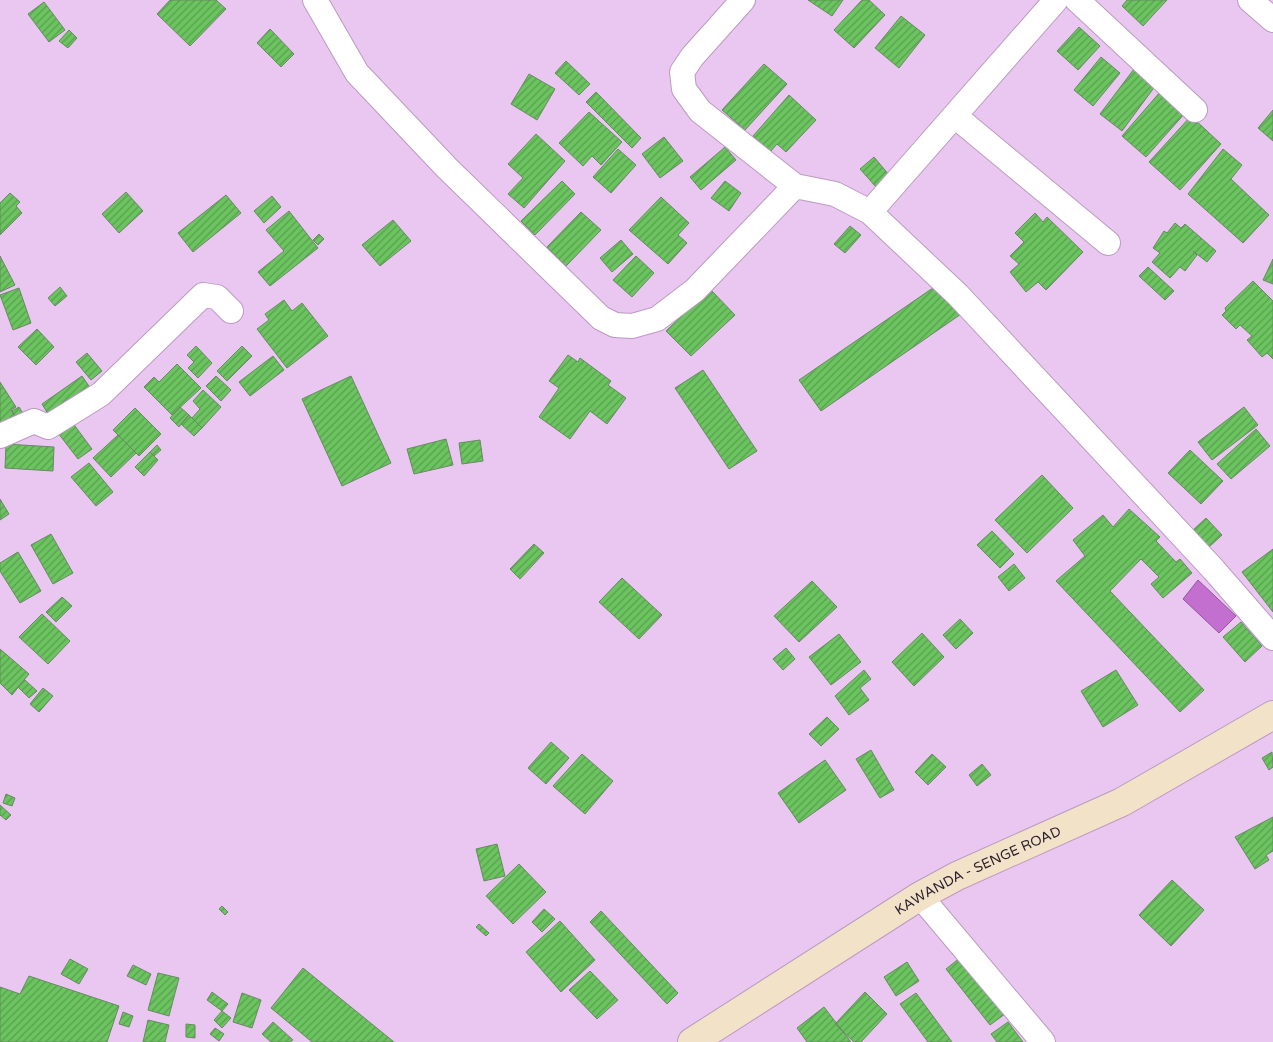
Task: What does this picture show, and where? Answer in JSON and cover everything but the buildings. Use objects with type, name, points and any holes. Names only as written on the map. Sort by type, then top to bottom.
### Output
[{"type":"street","points":[[315,0],[357,73],[447,168],[601,318],[615,325],[632,326],[656,319],[695,290],[795,186]]},
{"type":"street","points":[[743,0],[692,57],[682,72],[684,89],[700,111],[795,186],[835,194],[870,212],[964,302],[1214,570],[1273,638]]},
{"type":"street","points":[[870,212],[1056,0]]},
{"type":"street","points":[[1077,0],[1195,110]]},
{"type":"street","points":[[1250,0],[1273,20]]},
{"type":"street","points":[[955,116],[1108,243]]},
{"type":"street","points":[[0,436],[34,421],[48,427],[101,394],[203,296],[217,296],[231,311]]},
{"type":"street","name":"KAWANDA - SENGE ROAD","points":[[692,1042],[920,896],[958,876],[1122,802],[1273,715]]},
{"type":"street","points":[[920,896],[1043,1042]]},
{"type":"shaded area","points":[[1198,580],[1236,616],[1219,633],[1183,599]]}]
